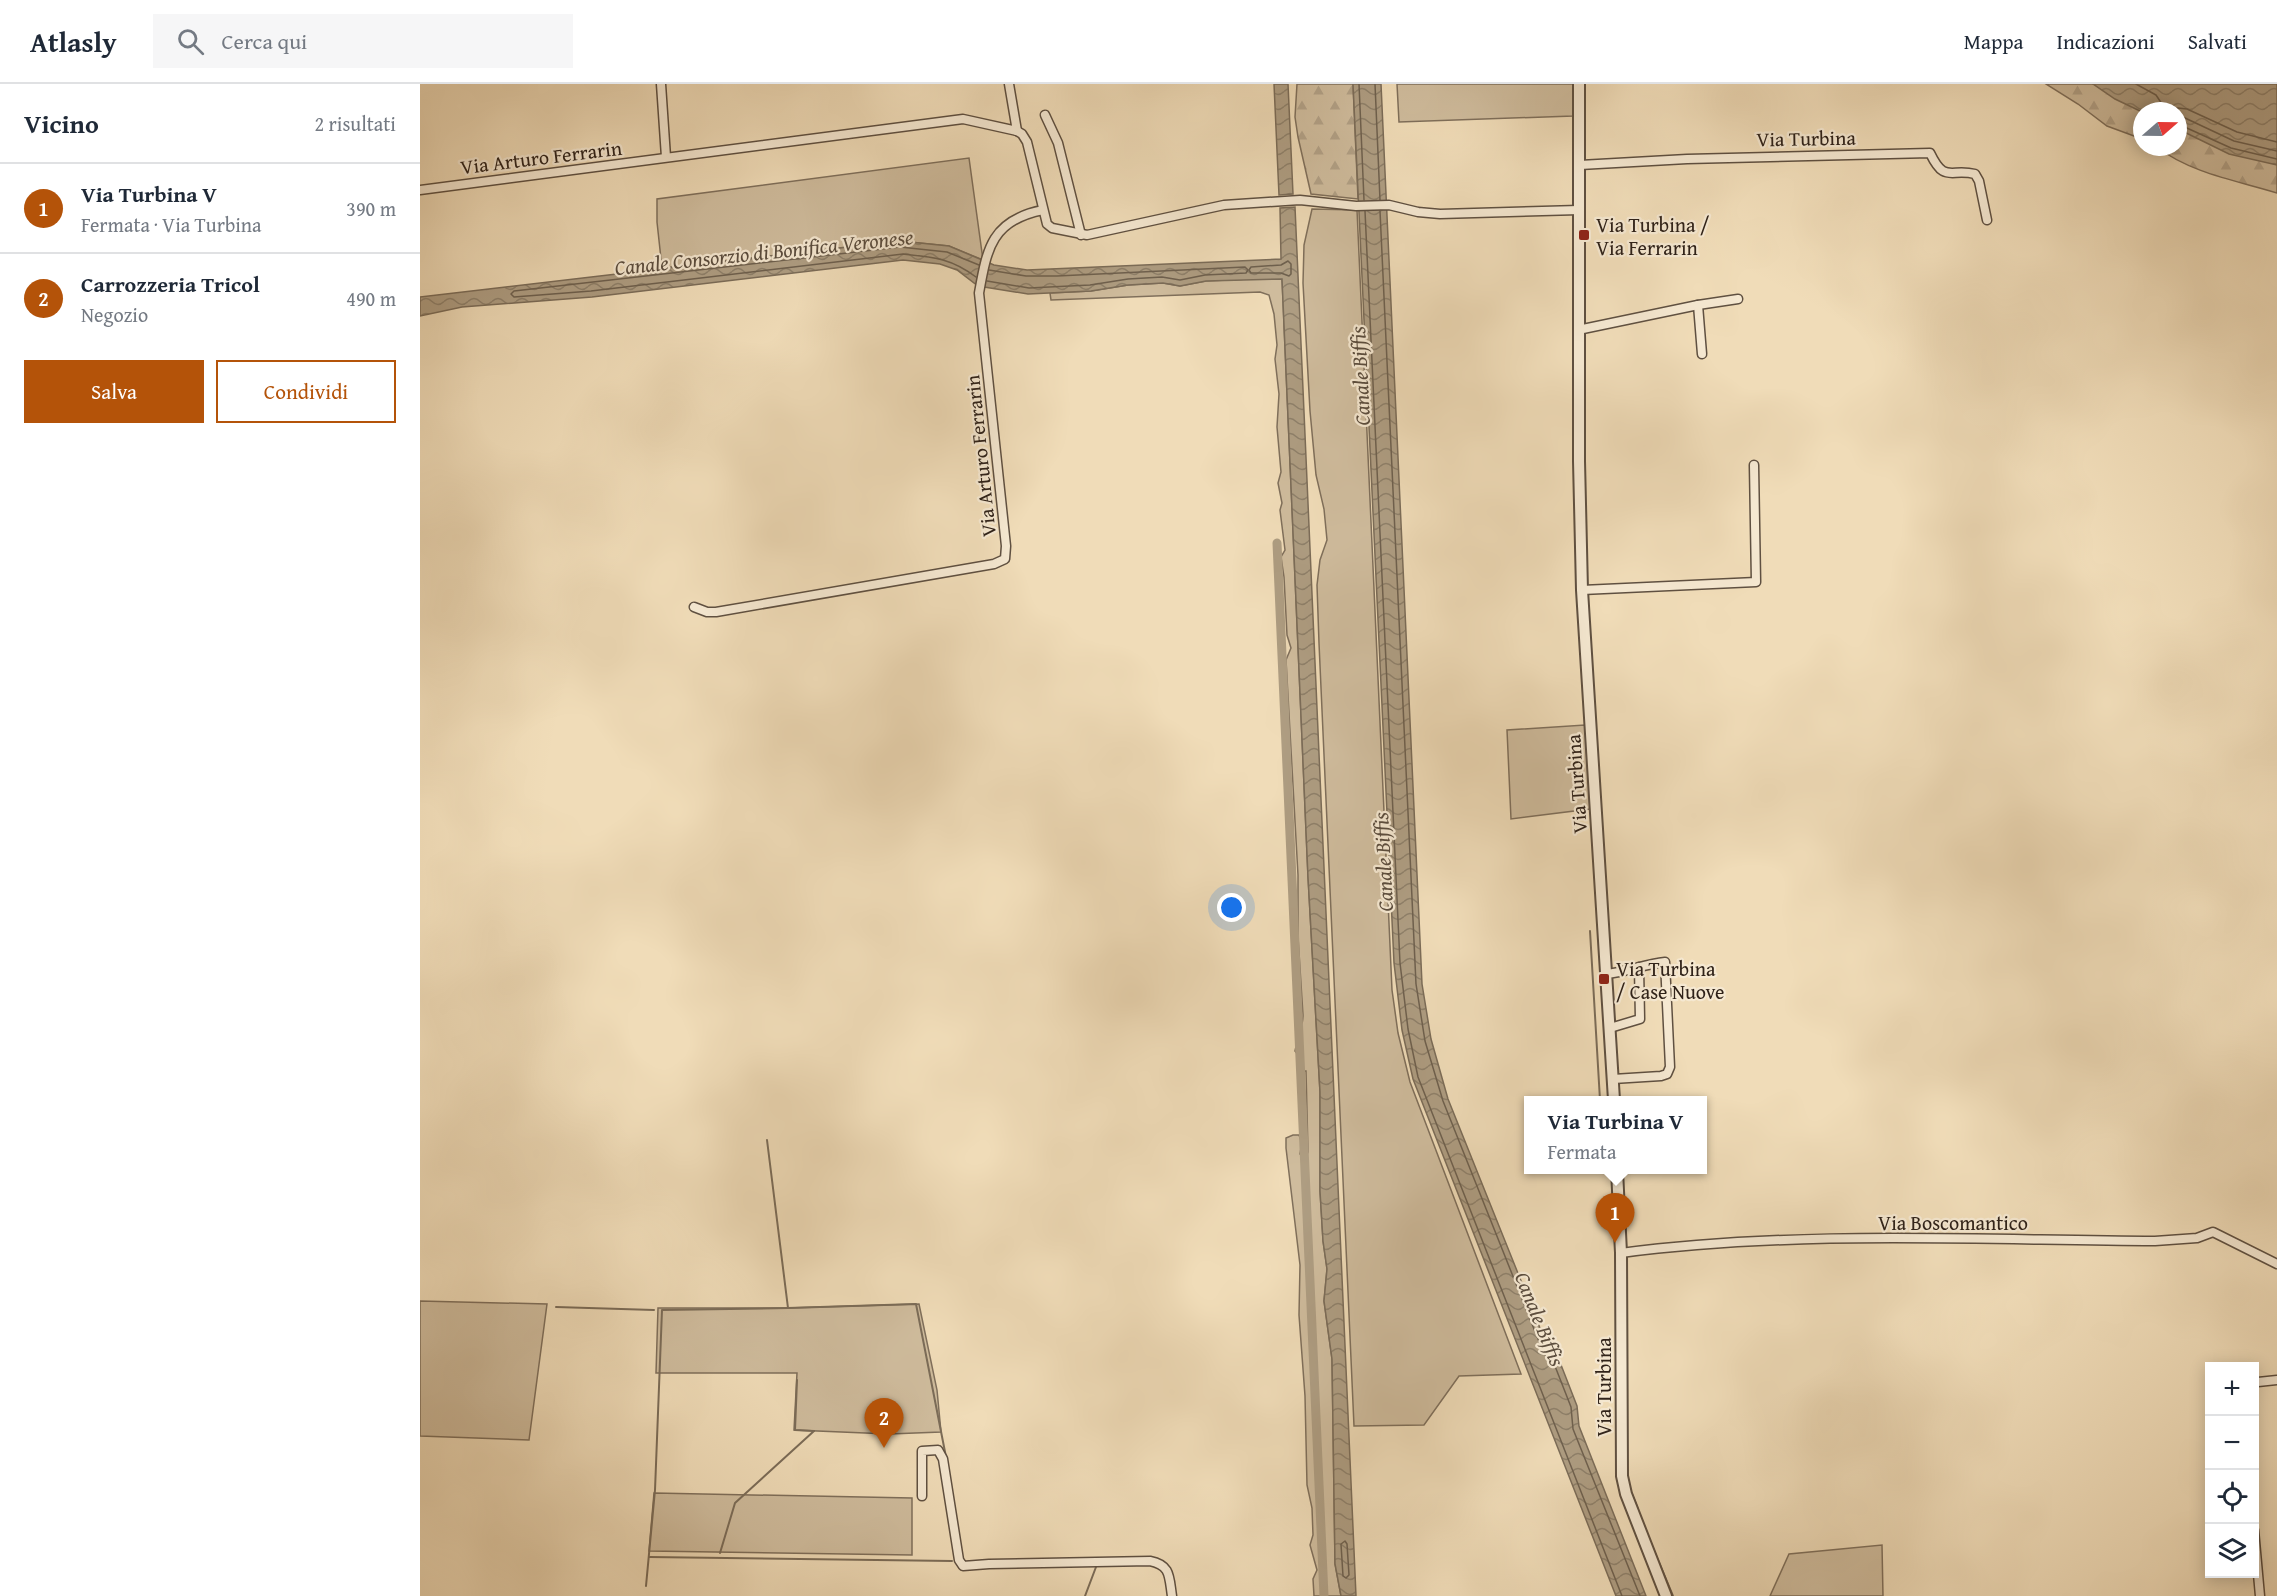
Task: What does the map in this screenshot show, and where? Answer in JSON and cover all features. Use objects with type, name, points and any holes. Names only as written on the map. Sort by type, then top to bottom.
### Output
[{"type":"street","points":[[661,84],[666,158]]},
{"type":"street","points":[[1009,84],[1017,131],[1027,142],[1047,224],[1052,228],[1081,235],[1224,205],[1300,200],[1356,206],[1389,205],[1418,212],[1440,214],[1579,210]]},
{"type":"street","name":"Via Turbina","points":[[1579,84],[1578,330],[1582,590],[1614,1096]]},
{"type":"street","points":[[1044,115],[1058,143],[1081,235]]},
{"type":"street","name":"Via Arturo Ferrarin","points":[[420,190],[963,118],[1017,131]]},
{"type":"street","name":"Via Turbina","points":[[1580,165],[1687,159],[1930,153],[1936,165],[1946,174],[1968,172],[1975,174],[1979,181],[1987,220]]},
{"type":"street","name":"Via Arturo Ferrarin","points":[[694,607],[707,612],[716,612],[994,564],[1005,559],[1006,546],[979,293],[986,258],[996,234],[1004,226],[1026,213],[1043,210]]},
{"type":"street","points":[[1578,330],[1738,299]]},
{"type":"street","points":[[1698,305],[1702,354]]},
{"type":"street","points":[[1582,590],[1756,582],[1754,465]]},
{"type":"street","points":[[1606,975],[1630,972],[1644,964],[1665,962],[1670,1067],[1667,1074],[1613,1079]]},
{"type":"street","points":[[1610,1028],[1640,1019],[1639,967]]},
{"type":"street","name":"Via Turbina","points":[[1617,1174],[1621,1253],[1622,1476],[1630,1505],[1666,1596]]},
{"type":"street","name":"Via Boscomantico","points":[[1621,1253],[1675,1246],[1861,1238],[2155,1241],[2197,1238],[2213,1232],[2277,1264]]},
{"type":"street","points":[[2259,1382],[2277,1380]]},
{"type":"street","points":[[922,1496],[922,1451],[938,1450],[944,1459],[959,1560],[963,1566],[1150,1561],[1161,1563],[1166,1568],[1172,1596]]},
{"type":"street","points":[[2258,1578],[2260,1596]]},
{"type":"green space","points":[[1297,84],[1353,84],[1358,199],[1311,194],[1295,117]]},
{"type":"green space","points":[[1397,84],[1573,84],[1573,116],[1399,122]]},
{"type":"green space","points":[[2046,84],[2133,84],[2139,102],[2133,102],[2133,136],[2107,126]]},
{"type":"green space","points":[[2187,115],[2277,145],[2277,193],[2199,170],[2170,156],[2187,156]]},
{"type":"green space","points":[[969,158],[983,260],[949,246],[900,241],[662,268],[657,199]]},
{"type":"green space","points":[[1312,209],[1357,210],[1392,990],[1398,1033],[1410,1082],[1521,1374],[1459,1376],[1424,1425],[1354,1426],[1317,585],[1320,560],[1327,540],[1324,509],[1316,475],[1310,411],[1303,283],[1304,245]]},
{"type":"green space","points":[[1282,279],[1308,877],[1320,1092],[1320,1191],[1327,1269],[1324,1301],[1332,1359],[1335,1564],[1341,1596],[1314,1596],[1313,1579],[1317,1570],[1310,1545],[1313,1535],[1312,1508],[1307,1485],[1305,1396],[1299,1315],[1300,1265],[1286,1148],[1286,1138],[1299,1135],[1302,1143],[1300,1154],[1305,1159],[1308,1152],[1306,1071],[1303,1071],[1297,1062],[1300,1057],[1295,1051],[1303,1015],[1286,660],[1291,648],[1287,635],[1281,557],[1285,550],[1280,510],[1282,503],[1278,483],[1281,472],[1277,427],[1279,394],[1275,359],[1277,345],[1274,314],[1269,295],[1260,292],[1051,300],[1050,293],[1091,291],[1128,285],[1163,283],[1180,286],[1206,281]]},
{"type":"green space","points":[[1585,725],[1590,809],[1511,819],[1507,730]]},
{"type":"green space","points":[[420,1301],[547,1304],[529,1440],[420,1436]]},
{"type":"green space","points":[[919,1304],[937,1390],[941,1432],[889,1434],[794,1430],[797,1373],[656,1373],[658,1308],[787,1308]]},
{"type":"green space","points":[[654,1493],[912,1498],[912,1555],[649,1551]]},
{"type":"green space","points":[[1882,1545],[1883,1596],[1770,1596],[1789,1554]]},
{"type":"water","points":[[1274,84],[1288,84],[1293,194],[1279,195]]},
{"type":"water","points":[[1353,84],[1381,84],[1422,984],[1431,1039],[1448,1099],[1550,1353],[1556,1352],[1577,1406],[1579,1426],[1646,1596],[1616,1596],[1413,1079],[1402,1030],[1394,963]]},
{"type":"water","points":[[2093,84],[2277,84],[2277,165],[2229,154],[2187,133],[2187,102],[2133,102],[2133,108]]},
{"type":"water","points":[[1295,207],[1356,1596],[1341,1596],[1335,1564],[1332,1359],[1324,1301],[1327,1269],[1320,1191],[1320,1092],[1308,877],[1282,279],[1206,281],[1180,286],[1163,283],[1128,285],[1091,291],[1028,294],[978,286],[957,270],[940,264],[903,260],[592,297],[462,307],[420,316],[420,297],[900,241],[949,246],[994,265],[1027,270],[1281,259],[1280,208]]},
{"type":"waterway","points":[[1277,543],[1324,1596]]},
{"type":"waterway","points":[[1590,931],[1600,1096]]},
{"type":"waterway","points":[[767,1140],[788,1308],[916,1304],[946,1457]]},
{"type":"waterway","points":[[556,1307],[654,1310]]},
{"type":"waterway","points":[[646,1586],[655,1490],[662,1310],[788,1308]]},
{"type":"waterway","points":[[797,1380],[795,1430],[814,1431]]},
{"type":"waterway","points":[[720,1553],[735,1503],[814,1431]]},
{"type":"waterway","points":[[1630,1489],[1638,1509]]},
{"type":"waterway","points":[[1647,1534],[1673,1596]]},
{"type":"waterway","points":[[649,1557],[952,1561]]},
{"type":"waterway","points":[[1085,1596],[1096,1567]]},
{"type":"place","name":"Via Turbina / Via Ferrarin","points":[[1584,235]]},
{"type":"place","name":"Via Turbina / Case Nuove","points":[[1604,979]]},
{"type":"place","name":"Via Turbina V","points":[[1615,1243]]},
{"type":"place","name":"Carrozzeria Tricol","points":[[884,1448]]},
{"type":"water label","name":"Canale Consorzio di Bonifica Veronese","points":[[764,252]]},
{"type":"water label","name":"Canale Biffis","points":[[1360,376]]},
{"type":"water label","name":"Canale Biffis","points":[[1383,862]]},
{"type":"water label","name":"Canale Biffis","points":[[1540,1319]]}]
